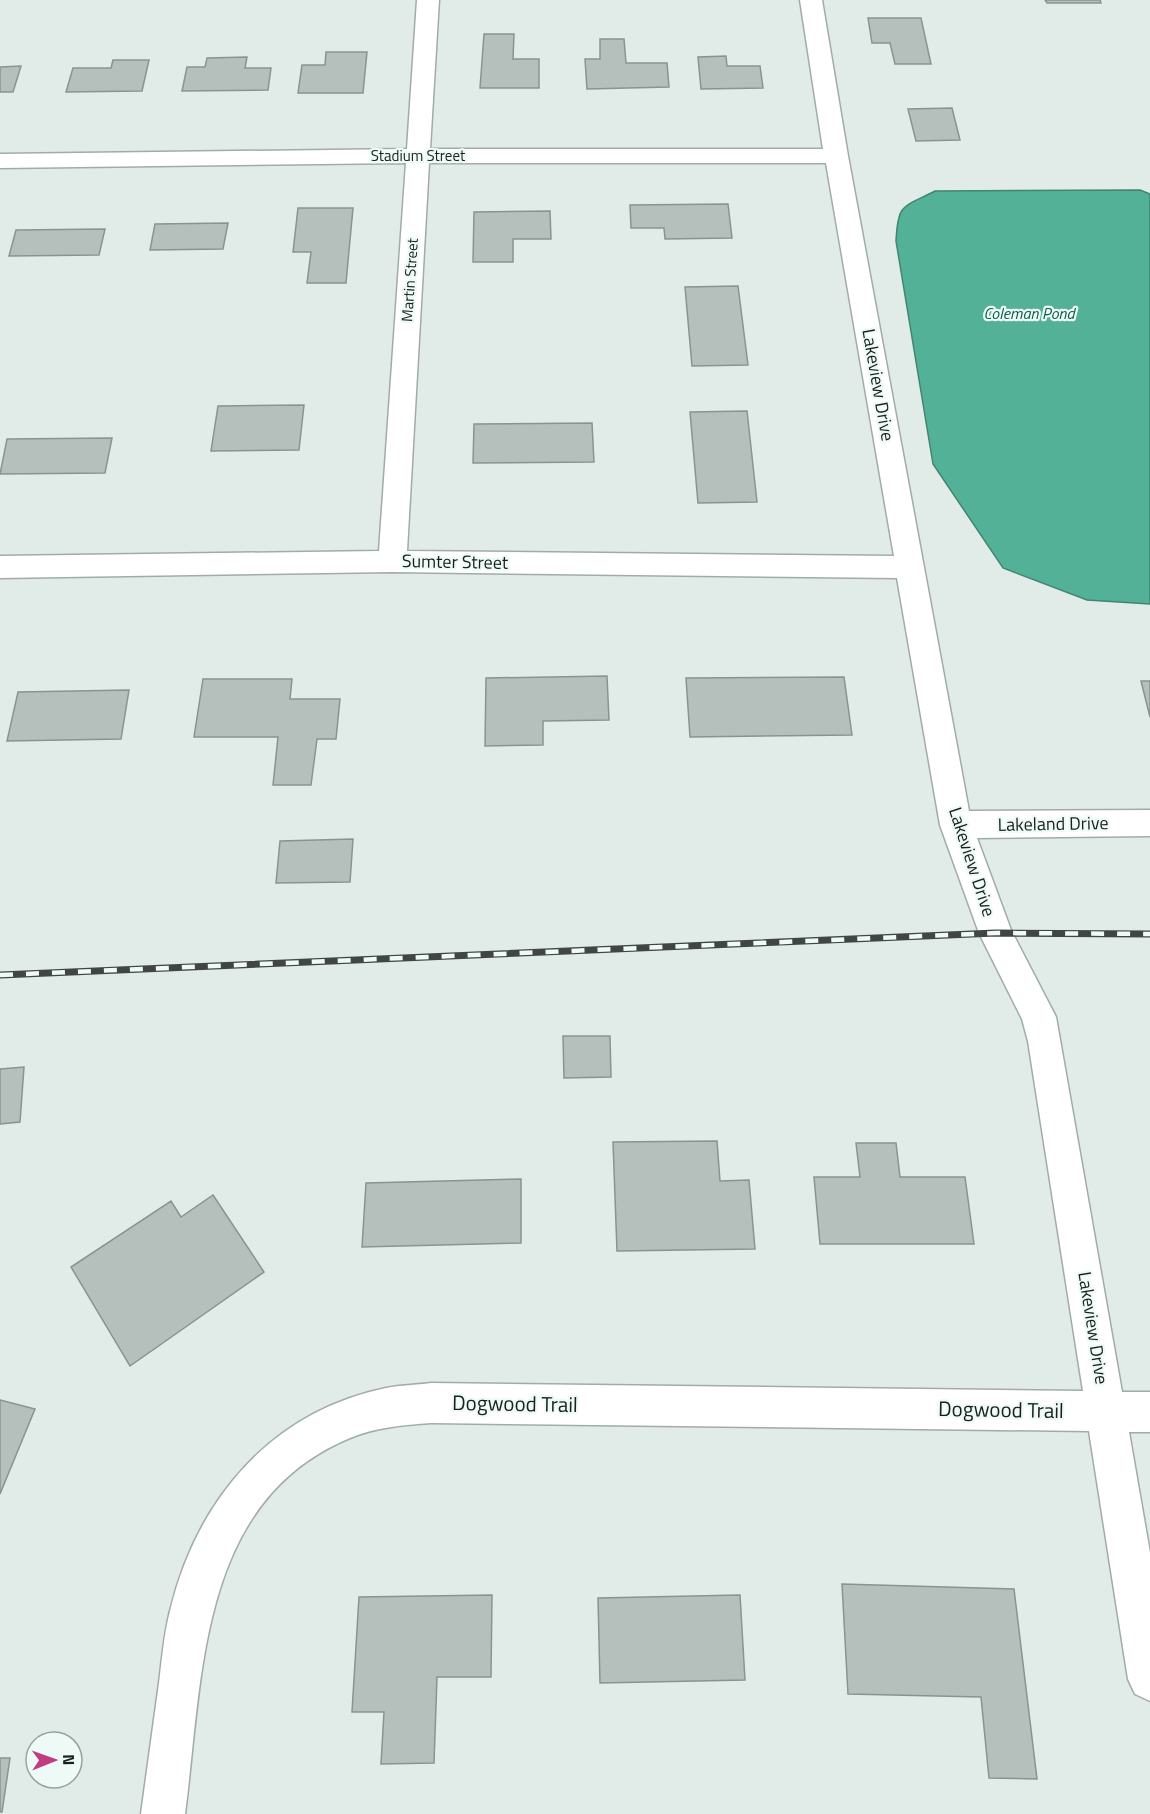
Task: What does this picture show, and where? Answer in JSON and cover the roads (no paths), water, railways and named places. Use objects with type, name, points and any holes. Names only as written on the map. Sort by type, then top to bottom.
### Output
[{"type":"street","name":"Martin Street","points":[[392,561],[428,0]]},
{"type":"street","name":"Lakeview Drive","points":[[811,0],[836,156],[956,825],[996,933],[1041,1025],[1150,1679]]},
{"type":"street","name":"Stadium Street","points":[[0,161],[417,156],[836,156]]},
{"type":"street","name":"Sumter Street","points":[[0,567],[392,561],[911,567]]},
{"type":"street","name":"Lakeland Drive","points":[[956,825],[1150,823]]},
{"type":"street","name":"Dogwood Trail","points":[[163,1814],[190,1615],[205,1564],[223,1526],[247,1492],[302,1440],[334,1423],[387,1406],[420,1403],[1150,1412]]},
{"type":"water","name":"Coleman Pond","points":[[1140,190],[1150,194],[1150,604],[1087,600],[1003,568],[933,464],[896,241],[898,220],[904,208],[935,191]]},
{"type":"railway","points":[[0,975],[996,933],[1150,934]]}]
